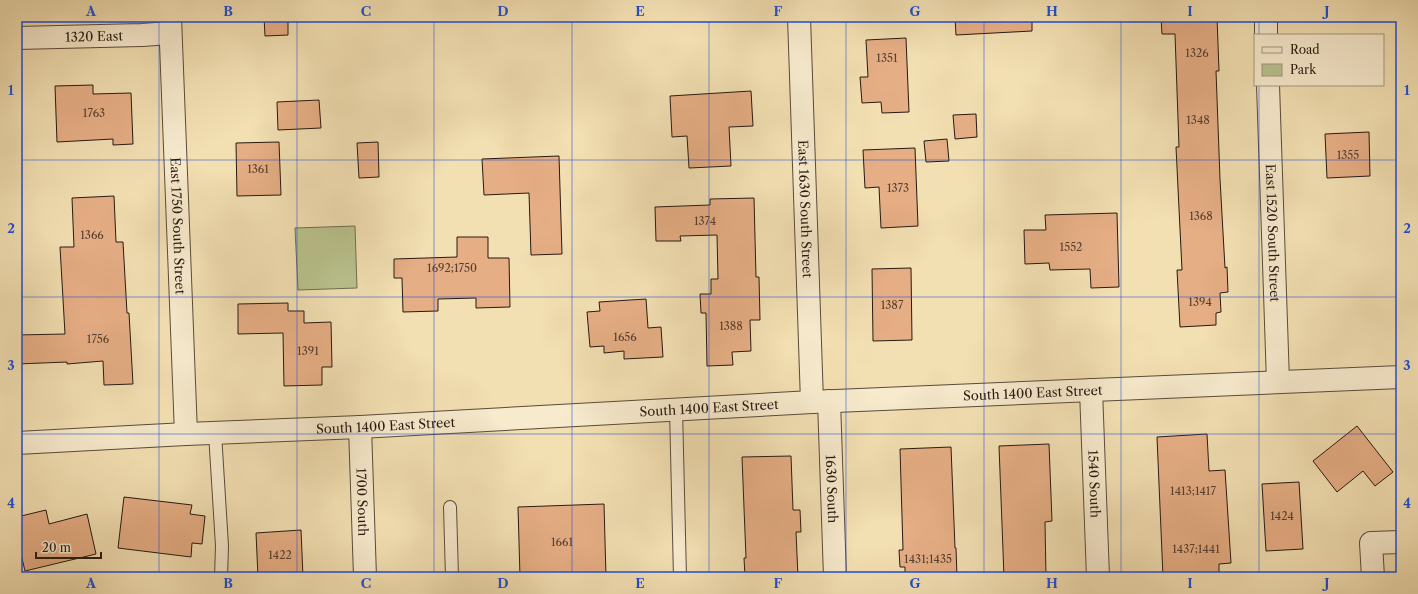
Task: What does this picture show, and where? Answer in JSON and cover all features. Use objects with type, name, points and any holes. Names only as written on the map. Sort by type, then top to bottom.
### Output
[{"type":"street","name":"East 1630 South Street","points":[[799,17],[821,401]]},
{"type":"street","points":[[1266,17],[1266,34]]},
{"type":"street","name":"1320 East","points":[[17,38],[142,35],[170,25]]},
{"type":"street","name":"East 1750 South Street","points":[[170,25],[186,434]]},
{"type":"street","name":"East 1520 South Street","points":[[1268,86],[1278,382]]},
{"type":"street","name":"South 1400 East Street","points":[[17,443],[360,427],[821,401],[1401,377]]},
{"type":"street","name":"1540 South","points":[[1091,390],[1098,577]]},
{"type":"street","name":"1630 South","points":[[821,401],[835,577]]},
{"type":"street","name":"1700 South","points":[[360,427],[365,577]]},
{"type":"street","points":[[1373,577],[1371,544],[1401,542]]},
{"type":"lane","points":[[676,409],[680,577]]},
{"type":"lane","points":[[215,433],[222,546],[221,577]]},
{"type":"lane","points":[[450,508],[452,577]]},
{"type":"green space","points":[[355,226],[357,288],[298,290],[295,228]]},
{"type":"building","points":[[264,17],[288,17],[288,35],[265,36]]},
{"type":"building","points":[[955,17],[1032,17],[1032,31],[956,35]]},
{"type":"building","points":[[1161,17],[1217,17],[1219,71],[1216,71],[1220,179],[1225,268],[1227,267],[1228,292],[1220,293],[1221,312],[1216,313],[1216,325],[1180,327],[1177,270],[1182,270],[1176,147],[1179,147],[1175,34],[1162,34]]},
{"type":"building","points":[[906,38],[909,112],[882,113],[881,102],[862,103],[860,77],[868,77],[866,40]]},
{"type":"building","points":[[93,85],[93,94],[131,93],[133,144],[113,145],[113,139],[57,142],[55,86]]},
{"type":"building","points":[[751,91],[753,126],[729,127],[731,166],[689,168],[687,136],[672,137],[670,96]]},
{"type":"building","points":[[319,100],[321,128],[278,130],[277,102]]},
{"type":"building","points":[[976,114],[977,137],[955,139],[953,115]]},
{"type":"building","points":[[1369,132],[1370,176],[1327,178],[1325,134]]},
{"type":"building","points":[[947,139],[949,161],[926,162],[924,141]]},
{"type":"building","points":[[279,142],[281,195],[237,196],[236,143]]},
{"type":"building","points":[[378,142],[379,177],[359,178],[357,143]]},
{"type":"building","points":[[915,148],[918,226],[881,228],[879,187],[865,188],[863,150]]},
{"type":"building","points":[[559,156],[562,254],[531,255],[529,193],[484,195],[482,159]]},
{"type":"building","points":[[114,196],[116,242],[123,242],[133,384],[104,385],[103,361],[67,364],[67,362],[17,364],[17,335],[65,334],[60,247],[74,247],[72,198]]},
{"type":"building","points":[[754,198],[756,277],[759,277],[760,320],[750,320],[751,351],[732,352],[733,365],[707,366],[706,313],[701,313],[700,294],[711,294],[711,279],[718,279],[717,235],[680,236],[681,241],[656,241],[655,207],[710,205],[710,199]]},
{"type":"building","points":[[1117,213],[1119,287],[1091,288],[1090,269],[1050,270],[1049,263],[1025,264],[1024,230],[1046,230],[1045,215]]},
{"type":"building","points":[[457,237],[488,237],[488,258],[509,258],[510,307],[476,308],[476,298],[438,299],[438,311],[403,312],[402,278],[394,278],[394,259],[457,257]]},
{"type":"building","points":[[911,268],[912,340],[873,341],[872,269]]},
{"type":"building","points":[[646,299],[648,328],[661,327],[663,357],[624,359],[624,351],[604,353],[604,346],[590,347],[587,312],[600,311],[599,302]]},
{"type":"building","points":[[288,303],[288,311],[304,311],[304,323],[331,322],[332,367],[322,367],[322,385],[284,386],[283,333],[238,334],[238,304]]},
{"type":"building","points":[[1357,426],[1393,472],[1375,486],[1363,471],[1337,492],[1313,461]]},
{"type":"building","points":[[1207,434],[1209,471],[1225,470],[1231,563],[1219,564],[1219,577],[1163,577],[1157,437]]},
{"type":"building","points":[[1049,444],[1052,521],[1045,522],[1046,577],[1004,577],[999,446]]},
{"type":"building","points":[[951,447],[957,577],[905,577],[905,567],[900,567],[899,550],[903,550],[900,449]]},
{"type":"building","points":[[791,456],[793,510],[800,510],[801,532],[796,532],[798,577],[745,577],[744,558],[746,558],[742,457]]},
{"type":"building","points":[[1299,482],[1303,549],[1266,551],[1262,484]]},
{"type":"building","points":[[124,497],[192,505],[190,514],[205,516],[202,544],[192,543],[191,557],[118,548]]},
{"type":"building","points":[[604,504],[606,577],[520,577],[518,507]]},
{"type":"building","points":[[46,510],[49,524],[87,514],[96,554],[25,571],[17,537],[17,517]]},
{"type":"building","points":[[301,530],[303,577],[258,577],[256,533]]}]
